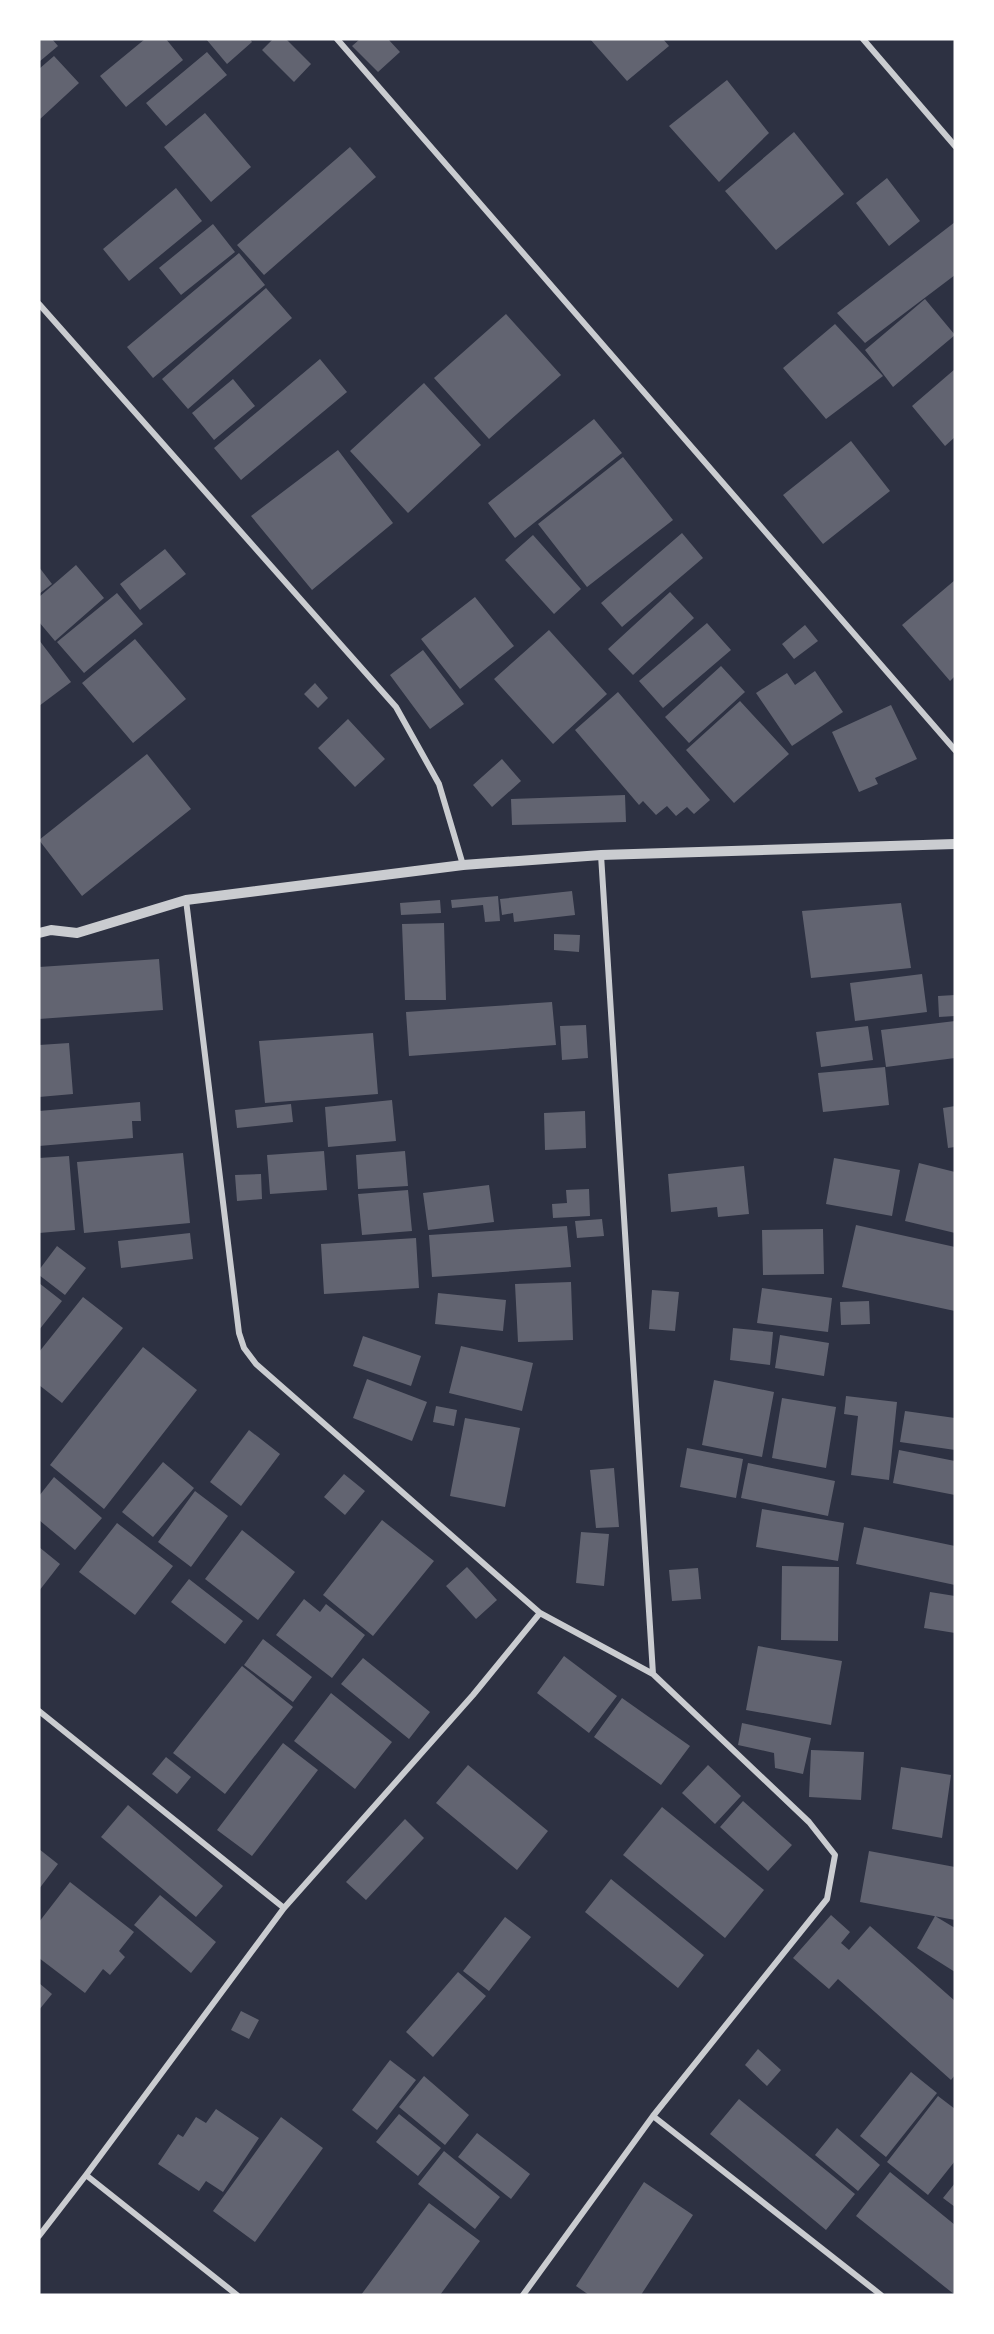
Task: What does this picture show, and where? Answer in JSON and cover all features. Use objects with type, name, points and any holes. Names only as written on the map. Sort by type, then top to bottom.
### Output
[{"type":"street","points":[[338,39],[955,750]]},
{"type":"street","points":[[863,39],[954,143]]},
{"type":"street","points":[[39,303],[396,707],[440,784],[463,865]]},
{"type":"street","points":[[39,933],[51,930],[77,933],[186,900],[463,865],[601,855],[955,843]]},
{"type":"street","points":[[601,855],[653,1674]]},
{"type":"street","points":[[186,900],[239,1333],[244,1348],[256,1364],[540,1613],[653,1674],[809,1822],[835,1855],[827,1899],[653,2115],[523,2295]]},
{"type":"street","points":[[39,2236],[284,1908],[473,1695],[540,1613]]},
{"type":"street","points":[[39,1712],[284,1908]]},
{"type":"street","points":[[653,2115],[881,2295]]},
{"type":"street","points":[[86,2175],[237,2295]]},
{"type":"building","points":[[39,39],[52,39],[58,46],[39,62]]},
{"type":"building","points":[[145,39],[166,39],[183,60],[126,107],[100,76]]},
{"type":"building","points":[[206,39],[250,39],[252,42],[227,64]]},
{"type":"building","points":[[273,39],[286,39],[311,64],[294,82],[262,50]]},
{"type":"building","points":[[360,39],[388,39],[400,52],[378,72],[352,46]]},
{"type":"building","points":[[590,39],[663,39],[669,46],[627,81]]},
{"type":"building","points":[[207,52],[227,75],[166,126],[146,103]]},
{"type":"building","points":[[54,56],[79,83],[39,120],[39,69]]},
{"type":"building","points":[[727,80],[769,133],[719,182],[669,126]]},
{"type":"building","points":[[205,113],[251,167],[211,202],[164,147]]},
{"type":"building","points":[[794,132],[844,194],[776,250],[725,191]]},
{"type":"building","points":[[350,147],[376,177],[264,275],[237,245]]},
{"type":"building","points":[[887,178],[920,221],[889,246],[856,203]]},
{"type":"building","points":[[176,188],[202,221],[129,281],[103,249]]},
{"type":"building","points":[[955,222],[955,275],[865,343],[837,313]]},
{"type":"building","points":[[213,224],[235,252],[181,295],[159,268]]},
{"type":"building","points":[[239,253],[265,285],[153,378],[127,347]]},
{"type":"building","points":[[266,288],[292,318],[188,409],[162,379]]},
{"type":"building","points":[[925,299],[955,335],[893,387],[865,350]]},
{"type":"building","points":[[506,314],[561,375],[489,439],[434,378]]},
{"type":"building","points":[[835,324],[883,376],[826,419],[783,368]]},
{"type":"building","points":[[320,359],[347,392],[241,480],[214,448]]},
{"type":"building","points":[[955,369],[955,437],[945,446],[912,406]]},
{"type":"building","points":[[233,379],[255,406],[214,440],[192,413]]},
{"type":"building","points":[[424,383],[481,445],[408,513],[350,451]]},
{"type":"building","points":[[594,419],[622,453],[515,538],[488,503]]},
{"type":"building","points":[[851,441],[890,491],[823,544],[783,495]]},
{"type":"building","points":[[338,450],[393,523],[312,590],[251,516]]},
{"type":"building","points":[[623,457],[673,520],[587,587],[538,524]]},
{"type":"building","points":[[682,533],[703,558],[622,627],[601,603]]},
{"type":"building","points":[[533,535],[581,589],[554,614],[505,560]]},
{"type":"building","points":[[165,549],[186,574],[140,610],[120,584]]},
{"type":"building","points":[[76,565],[104,598],[55,641],[39,622],[39,597]]},
{"type":"building","points":[[39,567],[52,584],[39,594]]},
{"type":"building","points":[[955,580],[955,676],[950,681],[902,625]]},
{"type":"building","points":[[670,592],[694,618],[633,675],[608,649]]},
{"type":"building","points":[[117,593],[143,624],[84,673],[57,642]]},
{"type":"building","points":[[475,597],[514,646],[460,689],[421,639]]},
{"type":"building","points":[[707,623],[731,650],[663,708],[639,681]]},
{"type":"building","points":[[805,625],[818,641],[794,659],[782,644]]},
{"type":"building","points":[[549,630],[607,694],[553,744],[494,679]]},
{"type":"building","points":[[135,639],[186,699],[133,743],[82,683]]},
{"type":"building","points":[[39,640],[71,682],[39,706]]},
{"type":"building","points":[[423,650],[464,704],[430,729],[390,675]]},
{"type":"building","points":[[721,666],[745,692],[689,743],[665,717]]},
{"type":"building","points":[[815,671],[843,712],[792,746],[756,693],[787,673],[795,685]]},
{"type":"building","points":[[315,683],[328,698],[318,708],[304,694]]},
{"type":"building","points":[[618,692],[710,800],[694,814],[687,807],[676,816],[667,806],[656,815],[643,801],[639,805],[575,730]]},
{"type":"building","points":[[740,701],[789,754],[734,803],[686,750]]},
{"type":"building","points":[[891,705],[917,759],[875,778],[878,784],[859,792],[832,732]]},
{"type":"building","points":[[348,719],[385,759],[355,787],[318,748]]},
{"type":"building","points":[[147,754],[191,809],[82,896],[39,840]]},
{"type":"building","points":[[502,759],[521,781],[492,807],[473,785]]},
{"type":"building","points":[[625,795],[626,822],[512,825],[511,799]]},
{"type":"building","points":[[572,891],[575,915],[514,922],[513,913],[502,915],[500,899]]},
{"type":"building","points":[[498,896],[500,921],[485,922],[483,905],[452,908],[451,900]]},
{"type":"building","points":[[440,900],[441,913],[401,915],[400,903]]},
{"type":"building","points":[[901,903],[911,968],[811,978],[802,911]]},
{"type":"building","points":[[444,923],[446,1000],[405,1000],[402,924]]},
{"type":"building","points":[[554,934],[580,935],[579,952],[554,950]]},
{"type":"building","points":[[159,959],[163,1010],[39,1019],[39,967]]},
{"type":"building","points":[[922,974],[927,1012],[855,1021],[850,983]]},
{"type":"building","points":[[955,995],[955,1016],[939,1017],[938,996]]},
{"type":"building","points":[[552,1002],[556,1045],[409,1056],[406,1012]]},
{"type":"building","points":[[955,1021],[955,1058],[886,1067],[881,1030]]},
{"type":"building","points":[[586,1025],[588,1058],[562,1060],[560,1026]]},
{"type":"building","points":[[868,1026],[873,1060],[821,1067],[816,1032]]},
{"type":"building","points":[[373,1033],[378,1094],[265,1103],[259,1041]]},
{"type":"building","points":[[69,1043],[73,1094],[39,1097],[39,1045]]},
{"type":"building","points":[[885,1067],[889,1105],[823,1112],[818,1073]]},
{"type":"building","points":[[392,1100],[396,1141],[328,1147],[325,1107]]},
{"type":"building","points":[[140,1102],[141,1121],[132,1121],[133,1138],[39,1146],[39,1111]]},
{"type":"building","points":[[291,1104],[293,1122],[237,1128],[235,1110]]},
{"type":"building","points":[[955,1106],[955,1147],[948,1148],[943,1108]]},
{"type":"building","points":[[585,1111],[586,1148],[545,1150],[544,1113]]},
{"type":"building","points":[[324,1151],[327,1190],[270,1194],[267,1155]]},
{"type":"building","points":[[405,1151],[408,1186],[358,1189],[356,1155]]},
{"type":"building","points":[[183,1153],[190,1223],[84,1233],[77,1162]]},
{"type":"building","points":[[69,1156],[75,1230],[39,1233],[39,1158]]},
{"type":"building","points":[[834,1158],[900,1170],[892,1216],[826,1204]]},
{"type":"building","points":[[919,1163],[955,1172],[955,1233],[905,1221]]},
{"type":"building","points":[[744,1166],[749,1214],[718,1217],[717,1207],[671,1212],[668,1174]]},
{"type":"building","points":[[261,1174],[262,1199],[237,1201],[235,1175]]},
{"type":"building","points":[[489,1185],[494,1222],[428,1230],[423,1193]]},
{"type":"building","points":[[589,1189],[590,1216],[553,1218],[552,1204],[567,1203],[566,1190]]},
{"type":"building","points":[[408,1190],[412,1231],[362,1235],[358,1194]]},
{"type":"building","points":[[602,1219],[604,1236],[577,1238],[575,1221]]},
{"type":"building","points":[[856,1225],[955,1247],[955,1311],[842,1287]]},
{"type":"building","points":[[567,1226],[571,1267],[432,1277],[429,1235]]},
{"type":"building","points":[[823,1229],[824,1274],[763,1275],[762,1230]]},
{"type":"building","points":[[190,1233],[193,1259],[121,1268],[118,1241]]},
{"type":"building","points":[[416,1238],[419,1288],[324,1294],[321,1244]]},
{"type":"building","points":[[57,1246],[86,1268],[65,1295],[39,1275],[39,1270]]},
{"type":"building","points":[[571,1282],[573,1340],[518,1342],[515,1284]]},
{"type":"building","points":[[39,1283],[62,1301],[39,1330]]},
{"type":"building","points":[[762,1288],[832,1298],[828,1332],[757,1323]]},
{"type":"building","points":[[652,1290],[679,1292],[675,1331],[649,1329]]},
{"type":"building","points":[[438,1293],[506,1300],[503,1331],[435,1324]]},
{"type":"building","points":[[83,1297],[123,1328],[62,1403],[39,1385],[39,1352]]},
{"type":"building","points":[[869,1301],[870,1324],[841,1325],[840,1302]]},
{"type":"building","points":[[733,1328],[773,1332],[770,1365],[730,1360]]},
{"type":"building","points":[[780,1335],[829,1343],[824,1376],[775,1368]]},
{"type":"building","points":[[363,1336],[421,1356],[411,1386],[353,1366]]},
{"type":"building","points":[[461,1346],[533,1363],[522,1411],[449,1393]]},
{"type":"building","points":[[143,1347],[197,1390],[104,1509],[50,1465]]},
{"type":"building","points":[[367,1379],[427,1402],[412,1441],[353,1418]]},
{"type":"building","points":[[714,1380],[774,1392],[762,1457],[702,1445]]},
{"type":"building","points":[[846,1396],[897,1402],[889,1480],[851,1475],[858,1416],[844,1414]]},
{"type":"building","points":[[782,1398],[836,1407],[826,1468],[772,1458]]},
{"type":"building","points":[[436,1406],[457,1410],[454,1426],[433,1422]]},
{"type":"building","points":[[905,1411],[955,1418],[955,1450],[900,1442]]},
{"type":"building","points":[[465,1418],[520,1428],[505,1507],[450,1496]]},
{"type":"building","points":[[249,1430],[280,1454],[241,1506],[210,1482]]},
{"type":"building","points":[[687,1448],[743,1459],[736,1498],[680,1487]]},
{"type":"building","points":[[899,1450],[955,1461],[955,1495],[893,1483]]},
{"type":"building","points":[[163,1462],[194,1488],[153,1537],[122,1512]]},
{"type":"building","points":[[748,1463],[835,1481],[828,1516],[741,1498]]},
{"type":"building","points":[[614,1468],[619,1527],[596,1528],[590,1470]]},
{"type":"building","points":[[344,1474],[365,1491],[345,1515],[324,1497]]},
{"type":"building","points":[[54,1477],[102,1518],[75,1550],[39,1520],[39,1496]]},
{"type":"building","points":[[195,1491],[228,1516],[191,1567],[158,1542]]},
{"type":"building","points":[[762,1509],[844,1523],[838,1561],[756,1547]]},
{"type":"building","points":[[382,1520],[434,1561],[373,1636],[323,1595]]},
{"type":"building","points":[[117,1523],[173,1566],[135,1615],[79,1572]]},
{"type":"building","points":[[864,1527],[955,1546],[955,1585],[856,1564]]},
{"type":"building","points":[[242,1530],[295,1572],[258,1620],[205,1579]]},
{"type":"building","points":[[581,1532],[609,1534],[604,1586],[576,1583]]},
{"type":"building","points":[[39,1547],[60,1564],[39,1591]]},
{"type":"building","points":[[782,1566],[839,1567],[838,1641],[781,1640]]},
{"type":"building","points":[[467,1567],[497,1600],[476,1619],[446,1586]]},
{"type":"building","points":[[698,1568],[701,1599],[672,1601],[669,1570]]},
{"type":"building","points":[[189,1579],[243,1621],[225,1644],[171,1602]]},
{"type":"building","points":[[930,1592],[955,1596],[955,1633],[924,1628]]},
{"type":"building","points":[[304,1599],[320,1612],[326,1604],[365,1635],[332,1678],[276,1635]]},
{"type":"building","points":[[263,1639],[312,1677],[293,1702],[244,1665]]},
{"type":"building","points":[[758,1646],[842,1661],[831,1725],[746,1710]]},
{"type":"building","points":[[564,1656],[617,1696],[589,1733],[537,1693]]},
{"type":"building","points":[[363,1658],[430,1712],[409,1739],[341,1684]]},
{"type":"building","points":[[242,1666],[293,1707],[225,1794],[173,1753]]},
{"type":"building","points":[[331,1693],[392,1742],[355,1789],[294,1741]]},
{"type":"building","points":[[622,1698],[690,1746],[661,1785],[594,1737]]},
{"type":"building","points":[[742,1723],[811,1738],[803,1774],[775,1768],[774,1753],[738,1745]]},
{"type":"building","points":[[283,1743],[318,1770],[252,1856],[217,1830]]},
{"type":"building","points":[[811,1750],[864,1752],[861,1800],[809,1797]]},
{"type":"building","points":[[166,1757],[191,1777],[177,1794],[152,1774]]},
{"type":"building","points":[[468,1765],[548,1831],[517,1870],[436,1803]]},
{"type":"building","points":[[708,1765],[741,1796],[715,1824],[682,1793]]},
{"type":"building","points":[[901,1767],[951,1775],[942,1838],[892,1829]]},
{"type":"building","points":[[743,1801],[792,1845],[768,1871],[720,1827]]},
{"type":"building","points":[[128,1805],[223,1886],[196,1917],[101,1837]]},
{"type":"building","points":[[662,1807],[764,1890],[725,1938],[623,1855]]},
{"type":"building","points":[[405,1819],[424,1838],[366,1900],[346,1882]]},
{"type":"building","points":[[39,1849],[58,1864],[39,1889]]},
{"type":"building","points":[[869,1851],[955,1867],[955,1920],[860,1902]]},
{"type":"building","points":[[611,1879],[704,1955],[678,1988],[585,1912]]},
{"type":"building","points":[[70,1882],[134,1932],[119,1951],[125,1957],[110,1975],[103,1969],[85,1993],[39,1958],[39,1922]]},
{"type":"building","points":[[160,1895],[216,1942],[191,1973],[134,1925]]},
{"type":"building","points":[[831,1915],[850,1932],[841,1943],[849,1950],[870,1926],[955,2001],[955,2075],[951,2080],[838,1979],[829,1989],[793,1958]]},
{"type":"building","points":[[935,1916],[955,1928],[955,1972],[917,1948]]},
{"type":"building","points":[[505,1917],[531,1937],[489,1991],[463,1971]]},
{"type":"building","points":[[458,1972],[486,1996],[433,2057],[406,2032]]},
{"type":"building","points":[[39,1983],[52,1994],[39,2010]]},
{"type":"building","points":[[241,2011],[259,2020],[249,2039],[231,2030]]},
{"type":"building","points":[[758,2049],[781,2070],[767,2086],[745,2065]]},
{"type":"building","points":[[390,2060],[416,2080],[377,2130],[352,2110]]},
{"type":"building","points":[[911,2072],[937,2093],[886,2157],[860,2136]]},
{"type":"building","points":[[424,2076],[469,2115],[445,2145],[399,2107]]},
{"type":"building","points":[[938,2096],[955,2109],[955,2161],[928,2195],[887,2162]]},
{"type":"building","points":[[739,2099],[855,2194],[826,2230],[710,2134]]},
{"type":"building","points":[[216,2109],[259,2138],[223,2192],[206,2181],[199,2191],[158,2164],[178,2134],[183,2137],[196,2117],[206,2123]]},
{"type":"building","points":[[399,2114],[441,2148],[418,2176],[376,2142]]},
{"type":"building","points":[[281,2117],[323,2148],[255,2242],[213,2211]]},
{"type":"building","points":[[837,2128],[880,2165],[858,2191],[815,2155]]},
{"type":"building","points":[[477,2133],[530,2174],[511,2199],[458,2157]]},
{"type":"building","points":[[444,2151],[500,2197],[475,2229],[418,2184]]},
{"type":"building","points":[[890,2172],[955,2225],[955,2295],[856,2216]]},
{"type":"building","points":[[644,2182],[693,2215],[641,2295],[589,2295],[576,2286]]},
{"type":"building","points":[[955,2183],[955,2207],[943,2198]]},
{"type":"building","points":[[429,2203],[480,2241],[440,2295],[361,2295]]}]
